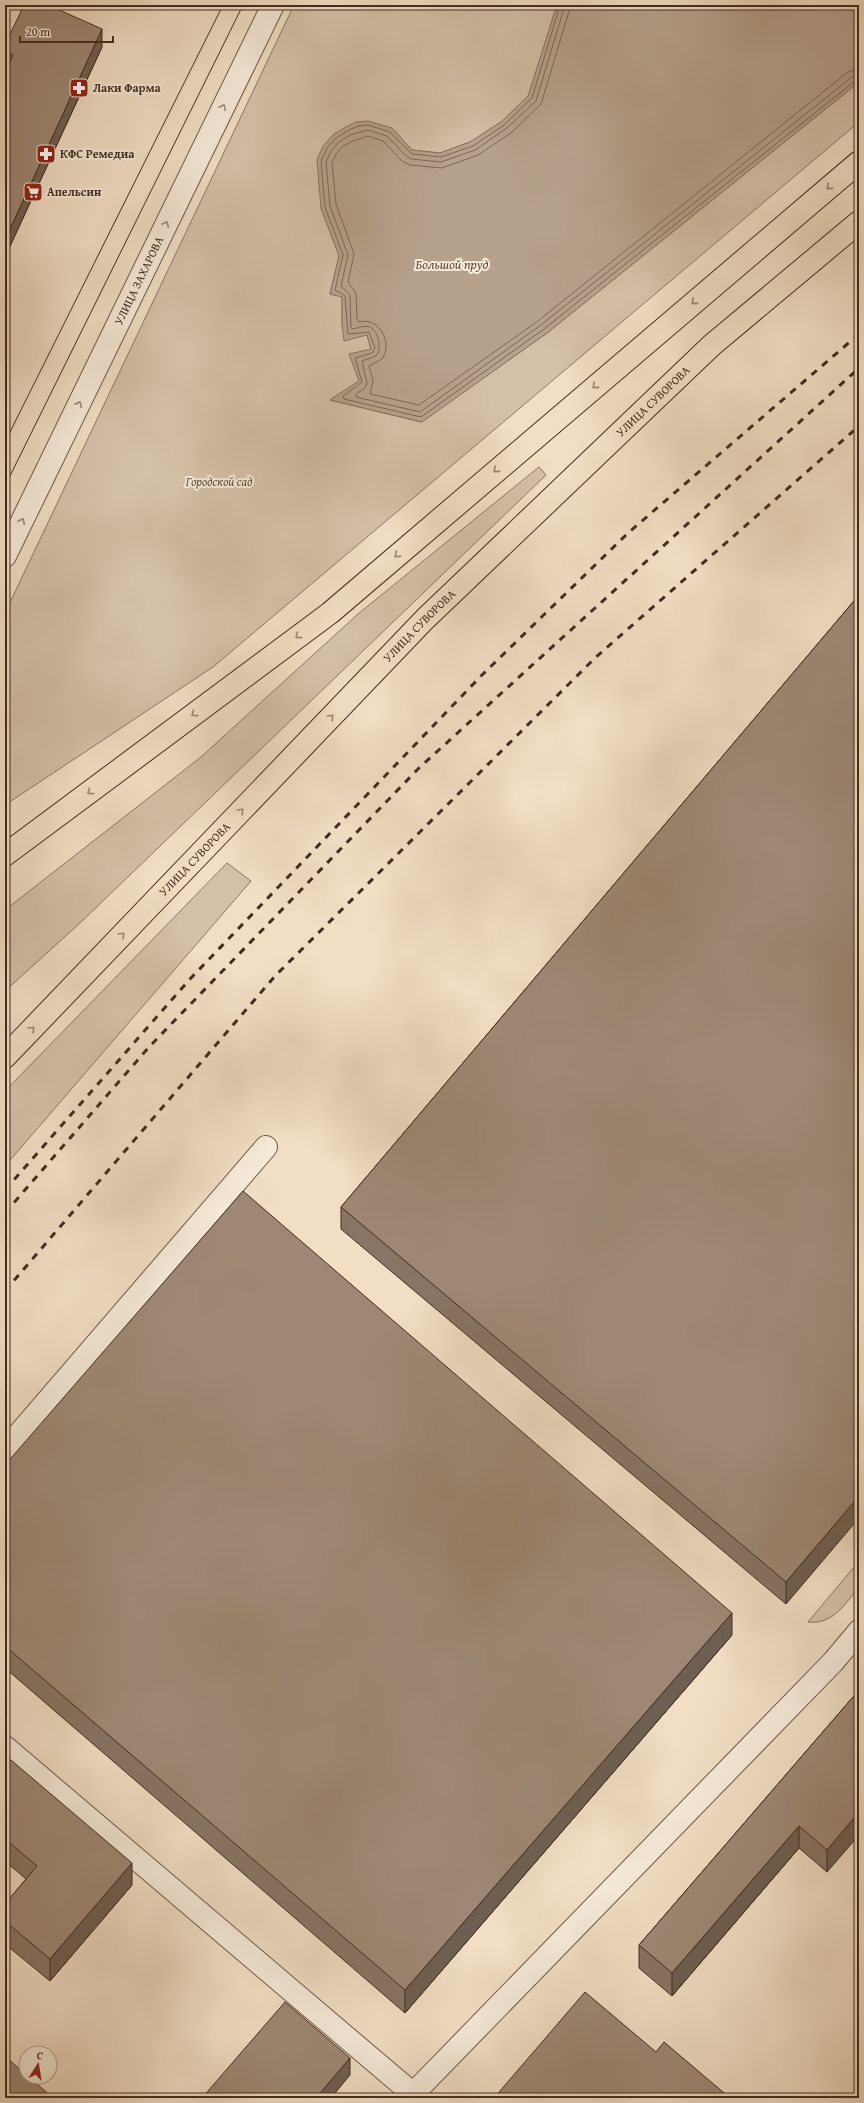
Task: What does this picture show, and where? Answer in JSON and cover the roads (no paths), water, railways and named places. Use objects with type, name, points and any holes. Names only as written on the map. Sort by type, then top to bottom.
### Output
[{"type":"main road","points":[[5,855],[330,613],[859,162]]},
{"type":"main road","name":"УЛИЦА СУВОРОВА","points":[[5,1057],[425,619],[712,345],[859,222]]},
{"type":"street","name":"УЛИЦА ЗАХАРОВА","points":[[5,556],[273,5]]},
{"type":"street","points":[[5,1450],[266,1147]]},
{"type":"street","points":[[5,1747],[411,2096],[833,1662],[859,1630]]},
{"type":"water","name":"Большой пруд","points":[[557,5],[859,5],[859,82],[547,333],[422,422],[330,400],[359,381],[349,354],[371,349],[367,335],[344,341],[342,325],[342,297],[330,294],[339,256],[321,208],[317,160],[323,146],[334,134],[346,127],[356,122],[368,121],[392,128],[412,150],[440,153],[470,142],[501,122],[528,96]]},
{"type":"tram line","points":[[5,442],[223,5]]},
{"type":"tram line","points":[[5,486],[243,5]]},
{"type":"railway","points":[[5,1190],[190,979],[482,675],[628,533],[859,334]]},
{"type":"railway","points":[[5,1213],[149,1047],[419,768],[859,368]]},
{"type":"railway","points":[[5,1291],[275,976],[596,657],[859,426]]},
{"type":"place","name":"Лаки Фарма","points":[[79,88]]},
{"type":"place","name":"КФС Ремедиа","points":[[46,154]]},
{"type":"place","name":"Апельсин","points":[[33,192]]},
{"type":"park label","name":"Городской сад","points":[[219,482]]}]
